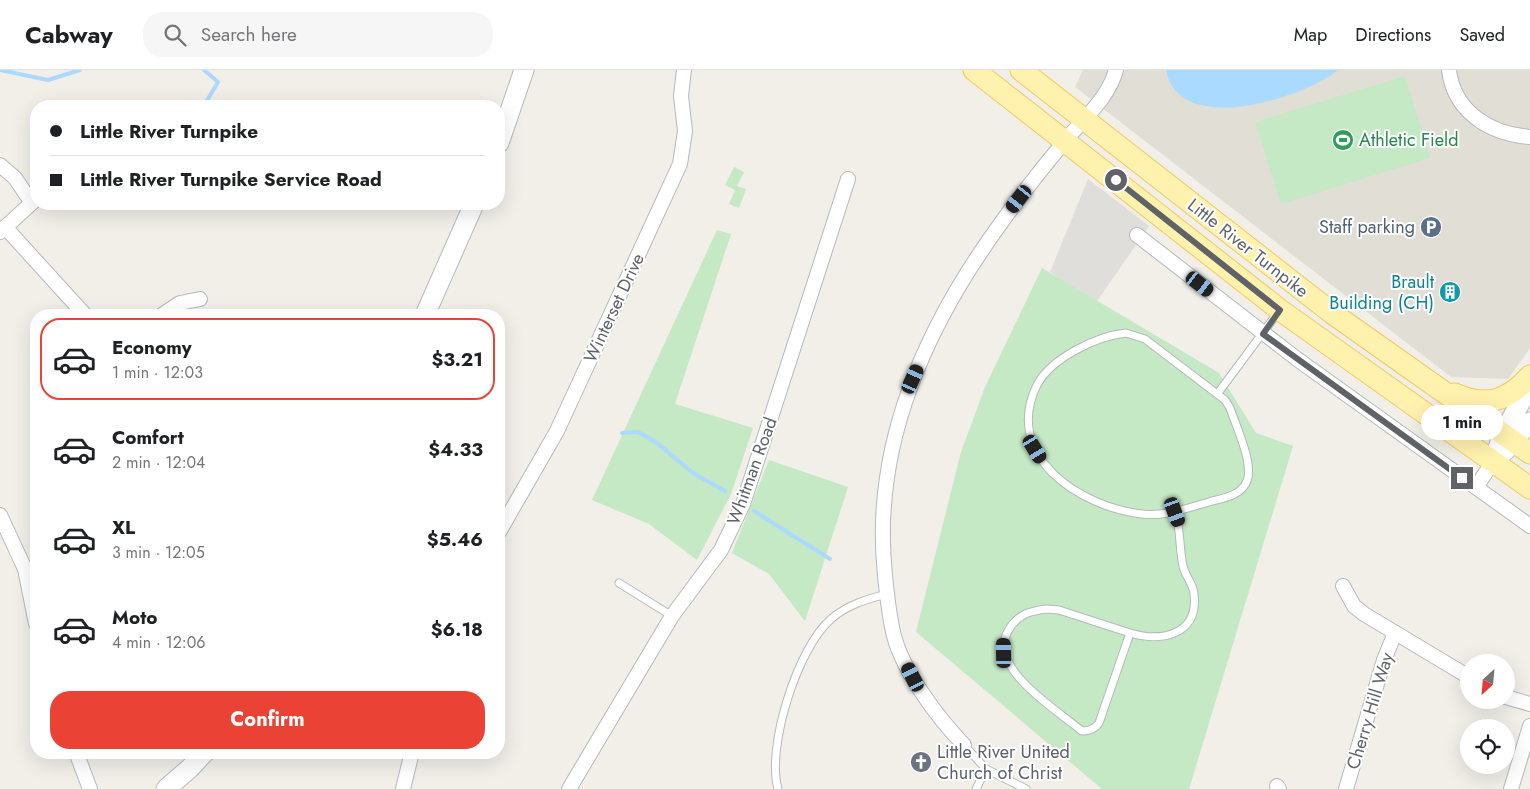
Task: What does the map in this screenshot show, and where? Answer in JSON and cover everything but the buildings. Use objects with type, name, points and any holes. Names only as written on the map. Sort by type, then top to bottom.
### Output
[{"type":"main road","name":"Little River Turnpike","points":[[974,70],[1280,310],[1530,488]]},
{"type":"main road","name":"Little River Turnpike","points":[[1021,70],[1332,314],[1516,443]]},
{"type":"main road","points":[[1431,384],[1470,400],[1492,400],[1514,392],[1530,376]]},
{"type":"street","points":[[505,125],[524,70]]},
{"type":"street","name":"Winterset Drive","points":[[505,522],[557,431],[680,164],[685,131],[681,96],[684,70]]},
{"type":"street","points":[[964,745],[938,715],[905,661],[895,638],[887,594],[881,519],[884,490],[897,428],[913,379],[940,320],[972,265],[1065,140],[1085,119],[1111,85],[1116,70]]},
{"type":"street","points":[[1449,70],[1455,93],[1473,117],[1487,126],[1530,137]]},
{"type":"street","points":[[0,165],[15,178],[30,196]]},
{"type":"street","name":"Whitman Road","points":[[570,789],[672,616],[721,550],[743,504],[848,180]]},
{"type":"street","points":[[30,205],[3,230],[79,309]]},
{"type":"street","points":[[428,309],[471,210]]},
{"type":"street","points":[[1137,235],[1263,334],[1530,526]]},
{"type":"street","points":[[171,309],[180,303],[200,299]]},
{"type":"street","points":[[1516,443],[1530,385]]},
{"type":"street","points":[[1476,487],[1493,462],[1516,443],[1530,422]]},
{"type":"street","points":[[0,515],[25,569],[30,594]]},
{"type":"street","points":[[1343,586],[1354,606],[1364,614],[1460,672]]},
{"type":"street","name":"Cherry Hill Way","points":[[1346,789],[1384,660],[1395,633]]},
{"type":"street","points":[[1515,700],[1530,704]]},
{"type":"street","points":[[1511,789],[1530,726]]},
{"type":"street","points":[[79,759],[90,789]]},
{"type":"street","points":[[166,789],[198,759]]},
{"type":"street","points":[[403,789],[410,759]]},
{"type":"lane","points":[[1218,393],[1280,310]]},
{"type":"lane","points":[[1126,333],[1145,339],[1218,393],[1230,408],[1246,455],[1249,473],[1247,482],[1235,494],[1175,512],[1150,514],[1120,510],[1098,504],[1067,485],[1043,462],[1035,449],[1029,423],[1033,394],[1046,372],[1056,362],[1108,336],[1126,333]]},
{"type":"lane","points":[[1130,633],[1099,723],[1096,728],[1087,731],[1082,731],[1021,680],[1007,662],[1004,653],[1007,632],[1022,615],[1031,611],[1059,610],[1145,637],[1165,637],[1184,626],[1193,613],[1194,593],[1183,568],[1179,522],[1175,512]]},
{"type":"lane","points":[[619,583],[672,616]]},
{"type":"lane","points":[[778,789],[774,768],[779,735],[799,668],[810,644],[832,618],[846,608],[887,594]]},
{"type":"lane","points":[[964,745],[986,769],[1026,789]]},
{"type":"lane","points":[[976,789],[986,769]]},
{"type":"shaded area","points":[[1083,70],[1530,70],[1530,348],[1508,379],[1451,377],[1075,87]]},
{"type":"shaded area","points":[[1088,179],[1149,226],[1095,304],[1050,272]]},
{"type":"green space","name":"Athletic Field","points":[[1405,76],[1430,158],[1281,204],[1255,122]]},
{"type":"green space","points":[[734,167],[744,172],[737,186],[746,189],[739,208],[729,204],[735,190],[725,185]]},
{"type":"green space","points":[[717,230],[731,234],[675,404],[753,428],[731,494],[697,560],[649,524],[592,500]]},
{"type":"green space","points":[[1042,268],[1219,373],[1256,433],[1293,446],[1189,789],[1102,789],[916,632],[961,452],[985,387]]},
{"type":"green space","points":[[769,460],[848,487],[805,621],[769,574],[732,553]]},
{"type":"water","points":[[1166,70],[1338,70],[1321,81],[1272,100],[1244,106],[1217,107],[1193,103],[1175,91]]},
{"type":"waterway","points":[[0,70],[48,80],[80,70]]},
{"type":"waterway","points":[[204,70],[218,82],[207,100]]},
{"type":"waterway","points":[[622,433],[638,432],[657,443],[693,473],[725,491]]},
{"type":"waterway","points":[[754,511],[830,559]]},
{"type":"place","name":"Athletic Field","points":[[1343,140]]},
{"type":"place","name":"Staff parking","points":[[1431,227]]},
{"type":"place","name":"Brault Building (CH)","points":[[1450,292]]},
{"type":"place","name":"Little River United Church of Christ","points":[[921,762]]},
{"type":"route","points":[[1116,180],[1280,310],[1263,334],[1462,478]]}]
